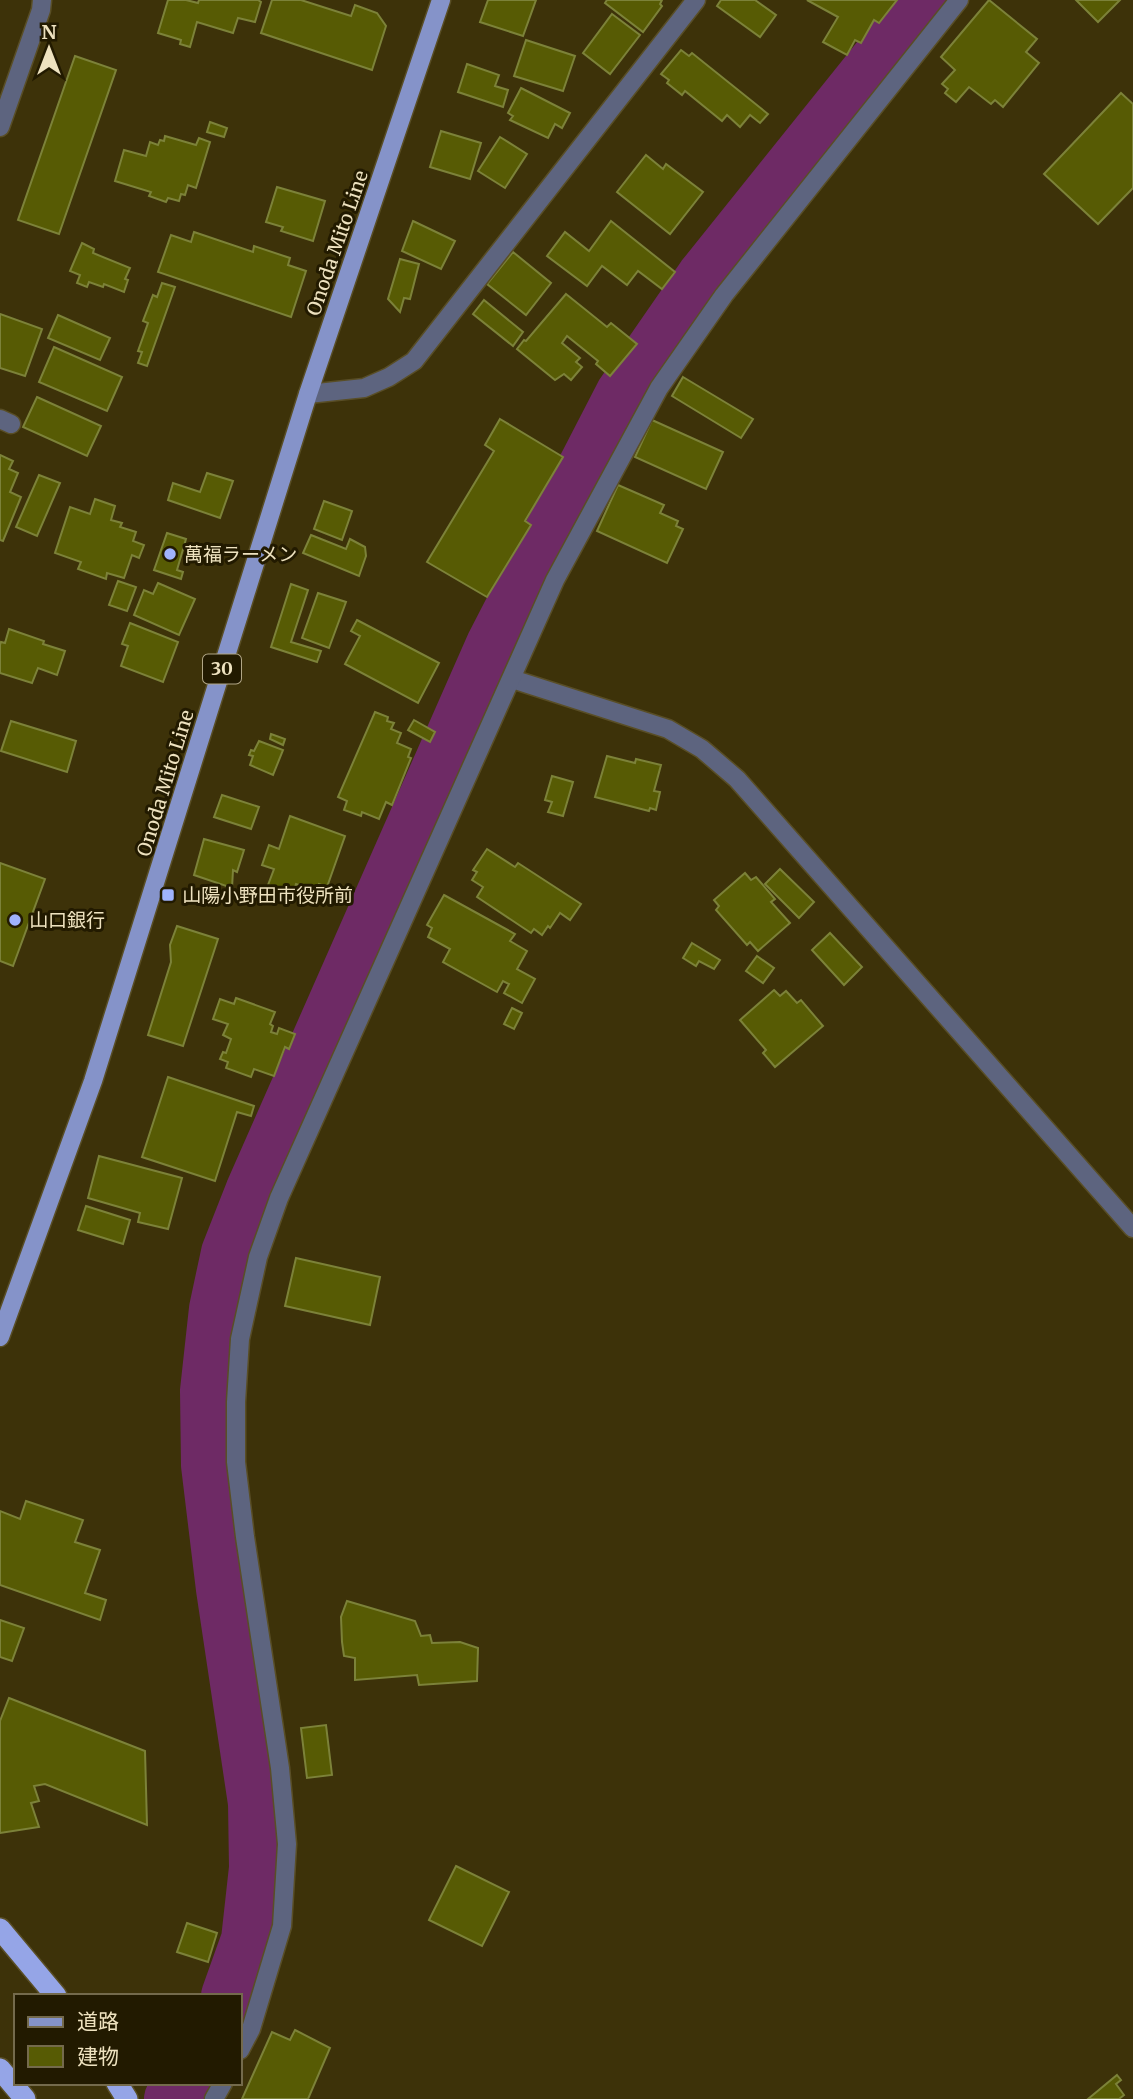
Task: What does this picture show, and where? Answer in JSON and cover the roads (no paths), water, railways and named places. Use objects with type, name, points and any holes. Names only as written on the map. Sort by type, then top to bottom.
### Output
[{"type":"highway","points":[[0,1929],[54,1994]]},
{"type":"highway","points":[[0,2069],[25,2099]]},
{"type":"main road","name":"Onoda Mito Line","points":[[0,1337],[93,1081],[308,394],[441,0]]},
{"type":"street","points":[[0,127],[41,10],[42,0]]},
{"type":"street","points":[[308,394],[364,388],[389,377],[414,361],[695,0]]},
{"type":"street","points":[[242,2046],[251,2029],[282,1926],[287,1844],[280,1768],[236,1462],[240,1339],[258,1257],[279,1198],[555,580],[659,388],[724,295],[959,0]]},
{"type":"street","points":[[512,679],[668,729],[702,749],[737,779],[1133,1228]]},
{"type":"waterway","points":[[231,1994],[250,1940],[258,1868],[257,1803],[225,1589],[210,1465],[209,1391],[218,1309],[230,1253],[254,1192],[495,645],[624,395],[705,278],[928,0]]},
{"type":"waterway","points":[[173,2099],[181,2085]]},
{"type":"place","name":"萬福ラーメン","points":[[170,554]]},
{"type":"place","name":"山陽小野田市役所前","points":[[168,895]]},
{"type":"place","name":"山口銀行","points":[[15,920]]}]
